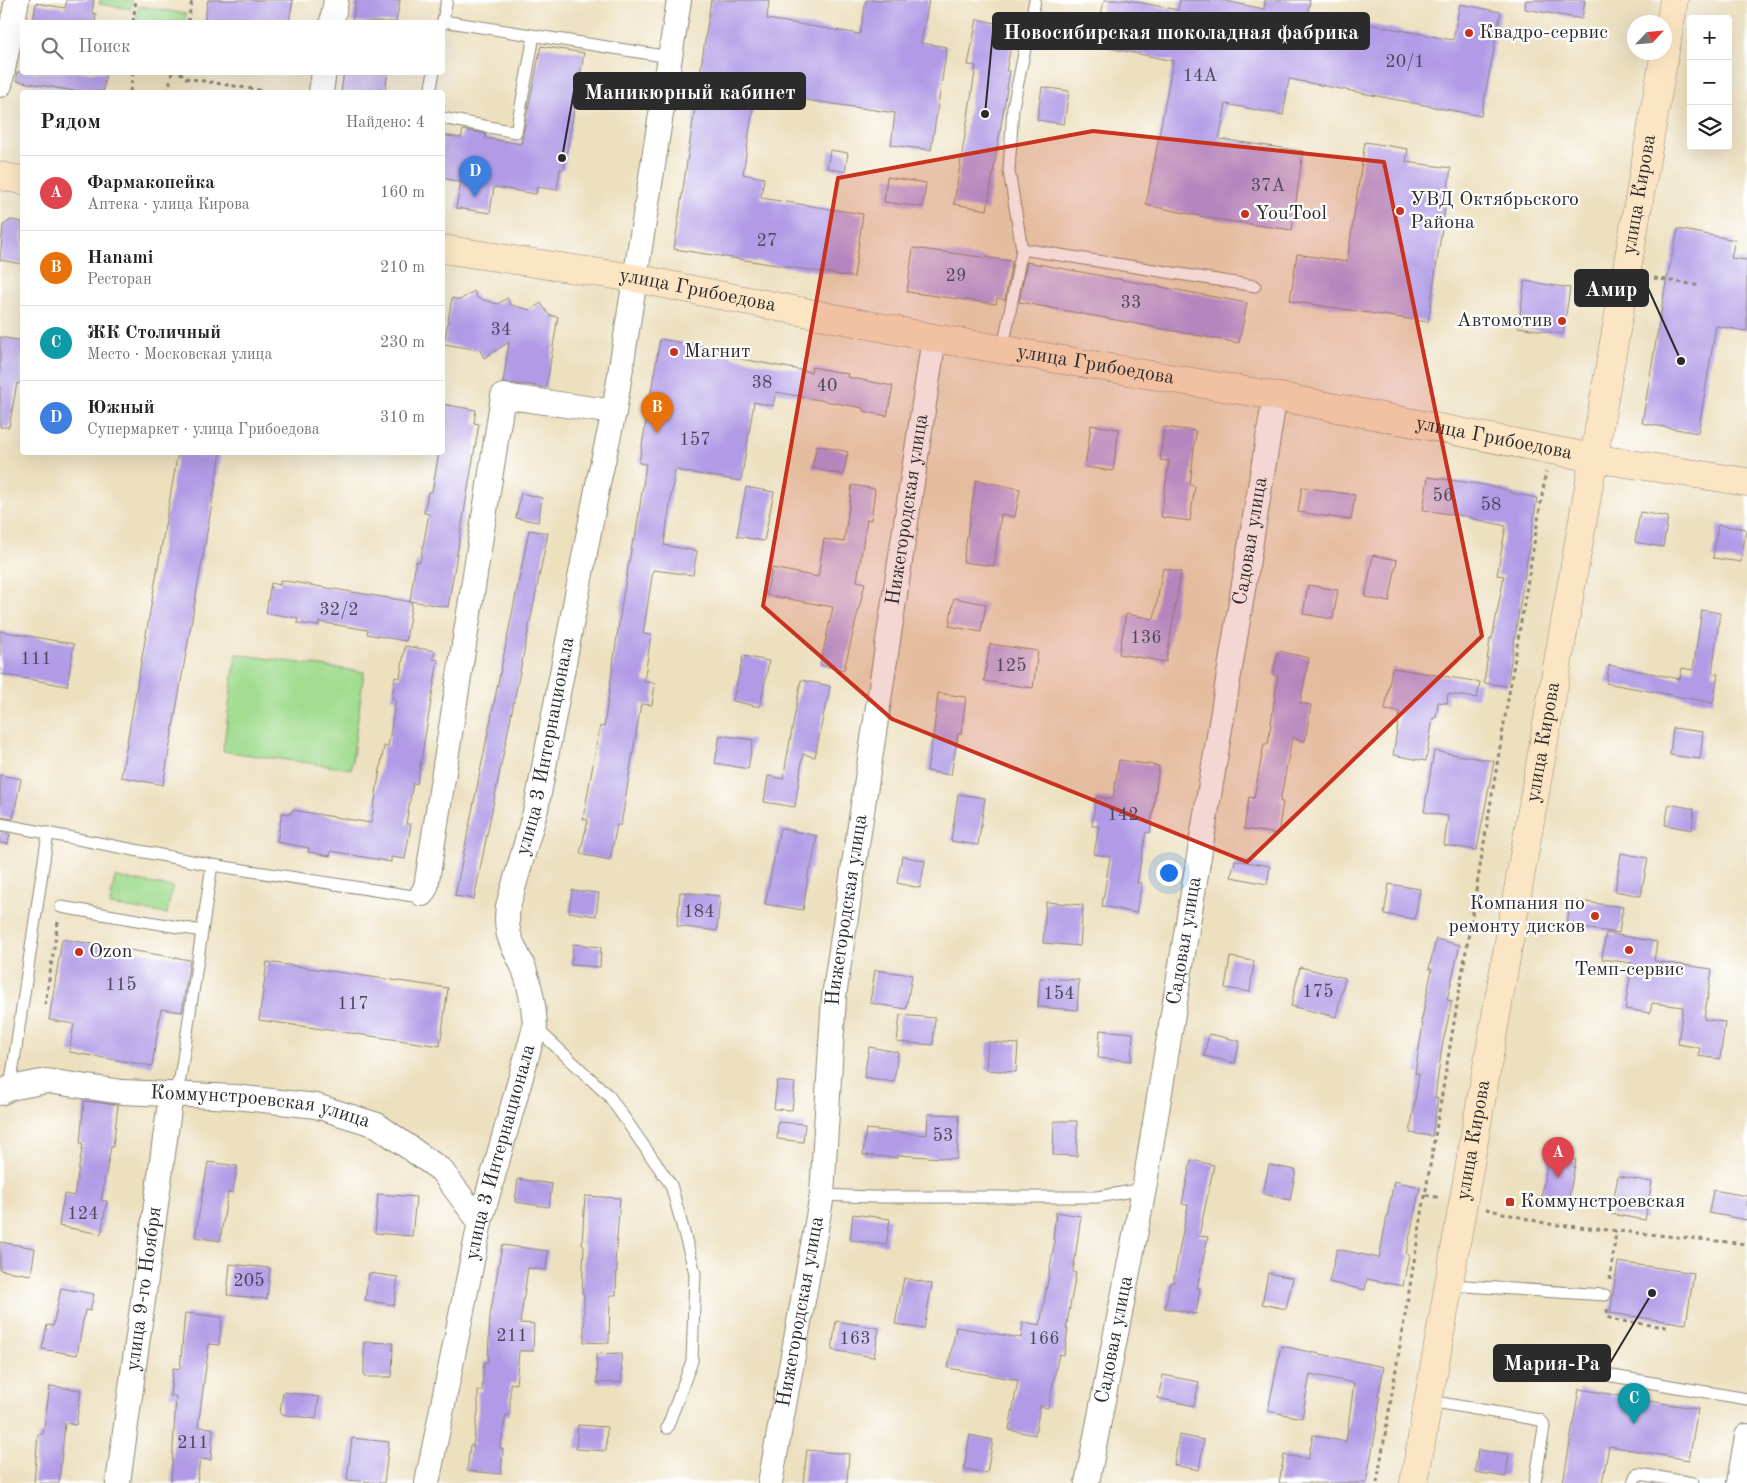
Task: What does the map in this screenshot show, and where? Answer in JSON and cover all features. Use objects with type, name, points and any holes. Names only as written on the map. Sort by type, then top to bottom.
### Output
[{"type":"main road","name":"улица Кирова","points":[[1414,1483],[1463,1202],[1484,1094],[1674,0]]},
{"type":"main road","points":[[0,176],[20,180]]},
{"type":"main road","name":"улица Грибоедова","points":[[445,249],[634,278],[934,338],[1002,348],[1274,396],[1593,458],[1747,482]]},
{"type":"street","points":[[0,85],[17,0]]},
{"type":"street","points":[[332,20],[336,0]]},
{"type":"street","name":"улица 3 Интернационала","points":[[427,1483],[480,1222],[535,1027],[533,1000],[524,970],[508,936],[506,922],[508,906],[536,809],[599,479],[614,412],[679,0]]},
{"type":"street","points":[[321,90],[324,75]]},
{"type":"street","name":"Нижегородская улица","points":[[770,1483],[822,1195],[834,996],[934,338]]},
{"type":"street","points":[[422,894],[426,887],[503,396],[614,412]]},
{"type":"street","name":"Садовая улица","points":[[1087,1483],[1144,1189],[1274,396]]},
{"type":"street","name":"Коммунстроевская улица","points":[[5,1090],[47,1081],[122,1092],[235,1096],[316,1106],[376,1125],[442,1170],[480,1222]]},
{"type":"street","name":"улица 9-го Ноября","points":[[118,1483],[171,1095]]},
{"type":"street","points":[[1739,1483],[1747,1436]]},
{"type":"lane","points":[[444,20],[447,0]]},
{"type":"lane","points":[[1002,348],[1022,249],[1009,171],[1013,107],[1035,0]]},
{"type":"lane","points":[[445,23],[670,56]]},
{"type":"lane","points":[[445,119],[516,132],[534,36]]},
{"type":"lane","points":[[430,90],[433,75]]},
{"type":"lane","points":[[1022,249],[1255,286]]},
{"type":"lane","points":[[0,824],[212,865],[414,896],[422,894]]},
{"type":"lane","points":[[5,1090],[48,833]]},
{"type":"lane","points":[[171,1095],[180,1079],[212,865]]},
{"type":"lane","points":[[61,908],[202,931]]},
{"type":"lane","points":[[535,1027],[609,1096],[671,1184],[695,1273],[692,1361],[668,1428]]},
{"type":"lane","points":[[822,1195],[872,1197],[1097,1197],[1144,1189]]},
{"type":"lane","points":[[1450,1285],[1605,1294]]},
{"type":"lane","points":[[1601,1374],[1747,1399]]},
{"type":"lane","points":[[1429,1401],[1540,1420],[1544,1427],[1535,1483]]},
{"type":"lane","points":[[1633,1483],[1636,1475],[1639,1474],[1693,1483]]},
{"type":"path","points":[[133,20],[136,0]]},
{"type":"path","points":[[188,20],[192,0]]},
{"type":"path","points":[[130,90],[133,75]]},
{"type":"path","points":[[168,90],[171,75]]},
{"type":"path","points":[[182,75],[185,78],[259,90]]},
{"type":"path","points":[[1654,278],[1701,286]]},
{"type":"path","points":[[1377,1483],[1550,449]]},
{"type":"path","points":[[45,1005],[61,908]]},
{"type":"path","points":[[1426,1195],[1463,1202],[1549,1224],[1747,1244]]},
{"type":"highlighted area","points":[[1093,131],[1384,162],[1482,636],[1247,862],[892,719],[763,606],[838,178]]},
{"type":"green space","points":[[100,0],[132,0],[131,9],[99,4]]},
{"type":"green space","points":[[139,6],[186,14],[184,20],[136,20]]},
{"type":"green space","points":[[236,654],[364,672],[351,769],[223,751]]},
{"type":"green space","points":[[115,877],[172,887],[167,914],[110,905]]},
{"type":"building","points":[[67,0],[94,0],[92,13],[96,14],[95,20],[33,20],[36,3],[65,8]]},
{"type":"building","points":[[208,0],[293,0],[289,20],[204,20]]},
{"type":"building","points":[[356,0],[400,0],[396,20],[352,20]]},
{"type":"building","points":[[711,0],[769,0],[767,19],[860,34],[866,0],[929,0],[921,43],[947,47],[931,150],[891,145],[895,113],[799,99],[799,103],[755,96],[743,174],[764,178],[761,198],[863,214],[854,277],[674,249]]},
{"type":"building","points":[[1104,0],[1128,0],[1178,10],[1180,0],[1221,0],[1264,9],[1265,0],[1310,0],[1308,13],[1453,40],[1460,4],[1501,12],[1481,116],[1289,79],[1283,115],[1226,104],[1219,139],[1303,151],[1292,230],[1214,219],[1146,205],[1173,61],[1095,45]]},
{"type":"building","points":[[1526,0],[1585,0],[1582,19],[1525,9]]},
{"type":"building","points":[[977,19],[1015,27],[1006,71],[1010,71],[987,210],[954,204],[976,66],[968,65]]},
{"type":"building","points":[[541,46],[584,53],[564,169],[560,169],[557,190],[537,187],[536,194],[494,187],[490,213],[456,208],[461,182],[445,179],[445,135],[461,138],[463,130],[486,134],[485,138],[521,144]]},
{"type":"building","points":[[17,72],[20,72],[20,75],[106,75],[103,90],[69,90],[17,81]]},
{"type":"building","points":[[344,75],[388,75],[385,90],[341,90]]},
{"type":"building","points":[[1042,87],[1069,91],[1064,124],[1037,120]]},
{"type":"building","name":"УВД Октябрьского Района","points":[[1365,142],[1408,149],[1406,162],[1451,168],[1428,322],[1290,301],[1297,254],[1347,262]]},
{"type":"building","points":[[830,150],[848,153],[845,172],[827,168]]},
{"type":"building","points":[[887,177],[926,183],[923,207],[884,202]]},
{"type":"building","points":[[11,220],[20,222],[20,264],[0,260],[3,225]]},
{"type":"building","points":[[1678,229],[1735,240],[1731,258],[1747,260],[1747,331],[1716,326],[1698,433],[1642,423],[1665,288]]},
{"type":"building","points":[[913,248],[1012,261],[1005,300],[997,298],[996,304],[907,292]]},
{"type":"building","points":[[1027,262],[1247,303],[1239,343],[1019,302]]},
{"type":"building","points":[[1525,281],[1570,288],[1563,334],[1518,327]]},
{"type":"building","points":[[474,291],[477,298],[498,304],[507,298],[511,305],[531,310],[541,303],[549,315],[558,317],[546,388],[525,384],[503,383],[509,342],[484,358],[480,350],[445,344],[452,298],[460,300]]},
{"type":"building","points":[[0,337],[20,341],[20,384],[17,383],[9,427],[0,427]]},
{"type":"building","points":[[660,339],[732,351],[731,357],[811,372],[812,367],[848,374],[847,377],[893,386],[887,416],[863,411],[863,408],[776,392],[773,406],[754,402],[741,481],[675,470],[664,545],[697,551],[693,575],[653,570],[643,634],[651,635],[644,682],[655,683],[652,705],[641,704],[621,825],[617,825],[610,860],[580,854],[588,820],[583,819],[600,726],[604,727],[622,602],[633,539],[635,540],[646,464],[639,463]]},
{"type":"building","points":[[445,405],[476,410],[474,423],[479,424],[448,607],[410,601],[416,561],[420,562],[429,514],[424,513],[428,492],[432,492],[438,455],[445,455]]},
{"type":"building","points":[[1091,425],[1119,429],[1113,471],[1085,467]]},
{"type":"building","points":[[1164,427],[1196,431],[1190,485],[1195,486],[1190,521],[1161,517],[1169,461],[1160,460]]},
{"type":"building","points":[[817,445],[848,452],[843,475],[812,468]]},
{"type":"building","points":[[177,455],[220,455],[163,785],[121,777]]},
{"type":"building","points":[[1428,477],[1479,484],[1537,498],[1507,686],[1484,683],[1490,639],[1492,639],[1504,576],[1497,575],[1506,526],[1470,517],[1423,510]]},
{"type":"building","points":[[976,480],[1020,489],[1015,517],[1001,514],[994,566],[963,562]]},
{"type":"building","points":[[852,485],[875,489],[871,520],[867,519],[857,581],[865,583],[844,670],[820,665],[833,607],[766,595],[772,568],[818,577],[824,539],[844,542]]},
{"type":"building","points":[[746,487],[774,492],[764,541],[737,536]]},
{"type":"building","points":[[1302,487],[1355,495],[1351,520],[1298,512]]},
{"type":"building","points":[[521,493],[542,498],[538,522],[516,518]]},
{"type":"building","points":[[1640,512],[1668,517],[1663,547],[1635,542]]},
{"type":"building","points":[[1718,525],[1746,529],[1741,562],[1713,558]]},
{"type":"building","points":[[529,530],[548,533],[474,899],[455,896]]},
{"type":"building","points":[[1373,555],[1397,560],[1389,602],[1365,597]]},
{"type":"building","points":[[1163,568],[1181,572],[1166,662],[1119,654],[1126,614],[1154,619]]},
{"type":"building","points":[[280,580],[412,602],[406,641],[367,634],[368,630],[319,622],[319,626],[297,623],[298,618],[266,613],[271,583],[280,585]]},
{"type":"building","points":[[1308,585],[1338,590],[1333,619],[1303,614]]},
{"type":"building","points":[[954,598],[986,604],[981,632],[949,626]]},
{"type":"building","points":[[1702,610],[1720,613],[1712,673],[1718,674],[1713,703],[1606,683],[1609,665],[1680,679],[1682,668],[1693,670]]},
{"type":"building","points":[[0,631],[74,644],[67,686],[0,674]]},
{"type":"building","points":[[990,644],[1038,651],[1033,688],[984,681]]},
{"type":"building","points":[[405,646],[435,651],[433,659],[438,660],[417,784],[413,783],[406,824],[411,824],[405,859],[391,857],[391,862],[331,851],[330,856],[308,852],[309,848],[277,842],[282,813],[291,814],[292,810],[371,823],[384,746],[388,747],[396,699],[392,698],[395,677],[400,678]]},
{"type":"building","points":[[1278,651],[1309,658],[1300,703],[1311,705],[1305,741],[1292,738],[1280,802],[1283,802],[1278,834],[1244,829],[1249,797],[1254,798],[1264,744],[1268,744],[1278,676],[1273,675]]},
{"type":"building","points":[[743,656],[769,661],[760,707],[733,701]]},
{"type":"building","points":[[1392,668],[1480,682],[1477,698],[1448,694],[1447,703],[1438,702],[1436,718],[1433,718],[1426,761],[1393,755],[1400,712],[1385,710]]},
{"type":"building","points":[[801,680],[830,686],[815,757],[803,754],[795,807],[764,802],[768,776],[783,779]]},
{"type":"building","points":[[938,693],[966,697],[961,734],[958,734],[951,775],[927,771]]},
{"type":"building","points":[[1673,728],[1703,732],[1700,759],[1670,755]]},
{"type":"building","points":[[720,735],[753,740],[748,769],[715,763]]},
{"type":"building","points":[[1434,751],[1494,761],[1477,850],[1444,845],[1448,816],[1424,812]]},
{"type":"building","points":[[1119,760],[1159,766],[1150,833],[1146,832],[1137,883],[1142,883],[1136,913],[1102,906],[1110,857],[1094,854],[1099,826],[1092,826],[1096,797],[1113,799]]},
{"type":"building","points":[[0,775],[21,779],[13,819],[0,817]]},
{"type":"building","points":[[958,794],[985,798],[978,845],[951,841]]},
{"type":"building","points":[[1669,804],[1694,809],[1692,830],[1665,825]]},
{"type":"building","points":[[780,828],[817,836],[811,869],[809,869],[803,910],[765,904]]},
{"type":"building","points":[[0,832],[10,834],[8,844],[0,843]]},
{"type":"building","points":[[1621,853],[1648,858],[1641,896],[1615,891]]},
{"type":"building","points":[[902,856],[925,861],[920,888],[897,883]]},
{"type":"building","points":[[1235,860],[1270,866],[1267,884],[1231,877]]},
{"type":"building","points":[[1389,884],[1420,889],[1415,919],[1384,914]]},
{"type":"building","points":[[572,890],[599,893],[596,916],[569,912]]},
{"type":"building","points":[[680,892],[720,896],[717,931],[677,926]]},
{"type":"building","name":"Компания по ремонту дисков","points":[[1570,900],[1623,907],[1619,933],[1567,926]]},
{"type":"building","points":[[1046,902],[1083,905],[1080,946],[1043,943]]},
{"type":"building","points":[[1606,933],[1657,942],[1654,961],[1712,969],[1704,1019],[1725,1022],[1720,1059],[1698,1056],[1700,1048],[1678,1044],[1683,1007],[1652,1003],[1650,1013],[1625,1009],[1632,963],[1602,959]]},
{"type":"building","points":[[62,939],[190,960],[182,1012],[161,1009],[152,1066],[69,1052],[74,1024],[49,1020]]},
{"type":"building","points":[[1436,939],[1460,945],[1447,1000],[1452,1001],[1442,1047],[1435,1097],[1438,1098],[1432,1136],[1410,1133],[1419,1074],[1415,1073],[1423,1024],[1421,1023],[1432,969],[1429,969]]},
{"type":"building","points":[[573,944],[601,947],[600,967],[571,965]]},
{"type":"building","points":[[1230,957],[1254,961],[1250,992],[1225,988]]},
{"type":"building","points":[[267,962],[448,988],[440,1046],[259,1020]]},
{"type":"building","points":[[1300,967],[1345,978],[1336,1017],[1291,1006]]},
{"type":"building","points":[[875,970],[912,975],[906,1009],[870,1003]]},
{"type":"building","points":[[1040,978],[1079,980],[1077,1010],[1038,1007]]},
{"type":"building","points":[[900,1015],[935,1018],[933,1045],[897,1042]]},
{"type":"building","points":[[1100,1030],[1133,1033],[1131,1061],[1098,1058]]},
{"type":"building","points":[[1209,1034],[1240,1041],[1235,1063],[1204,1056]]},
{"type":"building","points":[[988,1042],[1018,1044],[1016,1072],[986,1070]]},
{"type":"building","points":[[869,1047],[898,1052],[894,1082],[864,1077]]},
{"type":"building","points":[[777,1081],[795,1083],[792,1110],[774,1109]]},
{"type":"building","points":[[84,1101],[118,1105],[113,1147],[111,1147],[101,1200],[107,1201],[101,1234],[59,1226],[64,1194],[74,1196],[83,1144],[80,1143]]},
{"type":"building","points":[[928,1114],[959,1115],[957,1159],[898,1155],[898,1158],[863,1155],[866,1129],[927,1135]]},
{"type":"building","points":[[1054,1121],[1077,1121],[1077,1156],[1053,1155]]},
{"type":"building","points":[[778,1122],[805,1124],[803,1142],[777,1139]]},
{"type":"building","points":[[1549,1155],[1576,1160],[1568,1202],[1541,1197]]},
{"type":"building","points":[[1191,1160],[1214,1165],[1199,1236],[1208,1237],[1197,1288],[1200,1288],[1196,1314],[1165,1308],[1170,1282],[1173,1283],[1188,1205],[1182,1204]]},
{"type":"building","points":[[208,1162],[237,1166],[233,1193],[228,1192],[220,1241],[195,1237]]},
{"type":"building","points":[[1269,1165],[1296,1170],[1290,1200],[1263,1194]]},
{"type":"building","points":[[1618,1176],[1652,1182],[1645,1220],[1611,1214]]},
{"type":"building","points":[[518,1179],[552,1184],[549,1207],[515,1202]]},
{"type":"building","points":[[1394,1181],[1420,1187],[1406,1254],[1409,1255],[1403,1286],[1367,1279],[1365,1290],[1329,1282],[1337,1249],[1379,1258]]},
{"type":"building","points":[[1713,1190],[1747,1196],[1747,1220],[1709,1213]]},
{"type":"building","points":[[378,1194],[416,1197],[412,1236],[375,1233]]},
{"type":"building","points":[[585,1196],[620,1198],[615,1263],[617,1263],[616,1295],[610,1295],[609,1343],[584,1342],[584,1294],[582,1294],[584,1245],[582,1244]]},
{"type":"building","points":[[1056,1212],[1081,1216],[1073,1272],[1076,1273],[1066,1329],[1068,1329],[1064,1355],[1059,1354],[1048,1408],[1040,1406],[1035,1435],[1009,1430],[1018,1380],[948,1368],[956,1327],[1021,1338],[1023,1322],[1040,1325],[1055,1240],[1053,1240]]},
{"type":"building","points":[[853,1214],[890,1219],[886,1245],[850,1240]]},
{"type":"building","points":[[0,1242],[35,1248],[31,1275],[0,1270]]},
{"type":"building","points":[[502,1245],[548,1251],[546,1270],[528,1268],[520,1323],[534,1324],[533,1351],[519,1351],[516,1384],[510,1383],[510,1415],[506,1415],[500,1448],[503,1449],[501,1474],[467,1471],[470,1445],[473,1446],[478,1411],[478,1391],[482,1391],[484,1362],[488,1362],[490,1316]]},
{"type":"building","points":[[1618,1262],[1694,1273],[1686,1324],[1610,1313]]},
{"type":"building","points":[[230,1264],[270,1268],[267,1299],[227,1295]]},
{"type":"building","points":[[369,1273],[398,1277],[394,1305],[365,1300]]},
{"type":"building","points":[[1268,1273],[1293,1278],[1286,1309],[1262,1304]]},
{"type":"building","points":[[904,1278],[932,1284],[924,1329],[895,1324]]},
{"type":"building","points":[[61,1288],[94,1294],[90,1311],[85,1310],[77,1355],[42,1349],[47,1325],[53,1326]]},
{"type":"building","points":[[185,1313],[222,1317],[219,1345],[209,1344],[198,1427],[213,1428],[211,1460],[200,1459],[197,1483],[171,1483],[176,1396],[170,1396],[173,1368],[180,1369]]},
{"type":"building","points":[[836,1321],[879,1328],[874,1357],[832,1350]]},
{"type":"building","points":[[364,1342],[393,1343],[392,1377],[364,1377]]},
{"type":"building","points":[[1281,1346],[1384,1367],[1378,1397],[1380,1397],[1376,1430],[1366,1483],[1279,1483],[1284,1455],[1308,1459],[1313,1435],[1346,1442],[1354,1383],[1310,1374],[1302,1418],[1268,1411]]},
{"type":"building","points":[[621,1353],[622,1382],[597,1383],[596,1354]]},
{"type":"building","points":[[1163,1375],[1199,1382],[1194,1406],[1158,1398]]},
{"type":"building","points":[[50,1386],[81,1390],[76,1425],[65,1423],[59,1483],[34,1483],[38,1434],[43,1434]]},
{"type":"building","points":[[1579,1389],[1698,1409],[1689,1460],[1609,1446],[1602,1483],[1563,1483]]},
{"type":"building","points":[[283,1392],[319,1397],[316,1419],[280,1414]]},
{"type":"building","points":[[578,1425],[607,1427],[606,1451],[576,1449]]},
{"type":"building","points":[[970,1435],[993,1440],[987,1473],[964,1469]]},
{"type":"building","points":[[1179,1435],[1204,1440],[1199,1470],[1174,1465]]},
{"type":"building","points":[[352,1438],[389,1442],[384,1483],[347,1480]]},
{"type":"building","points":[[807,1450],[849,1454],[847,1483],[803,1483]]},
{"type":"building","points":[[1478,1450],[1509,1454],[1506,1477],[1475,1472]]},
{"type":"place","name":"Квадро-сервис","points":[[1469,33]]},
{"type":"place","name":"Новосибирская шоколадная фабрика","points":[[985,114]]},
{"type":"place","name":"Маникюрный кабинет","points":[[562,158]]},
{"type":"place","name":"Южный","points":[[475,197]]},
{"type":"place","name":"УВД Октябрьского Района","points":[[1400,211]]},
{"type":"place","name":"YouTool","points":[[1245,214]]},
{"type":"place","name":"Автомотив","points":[[1562,321]]},
{"type":"place","name":"Магнит","points":[[674,352]]},
{"type":"place","name":"Амир","points":[[1681,361]]},
{"type":"place","name":"Hanami","points":[[657,433]]},
{"type":"place","name":"Компания по ремонту дисков","points":[[1595,916]]},
{"type":"place","name":"Темп-сервис","points":[[1629,950]]},
{"type":"place","name":"Ozon","points":[[79,952]]},
{"type":"place","name":"Фармакопейка","points":[[1558,1178]]},
{"type":"place","name":"Коммунстроевская","points":[[1510,1202]]},
{"type":"place","name":"Мария-Ра","points":[[1652,1293]]},
{"type":"place","name":"ЖК Столичный","points":[[1634,1424]]}]
